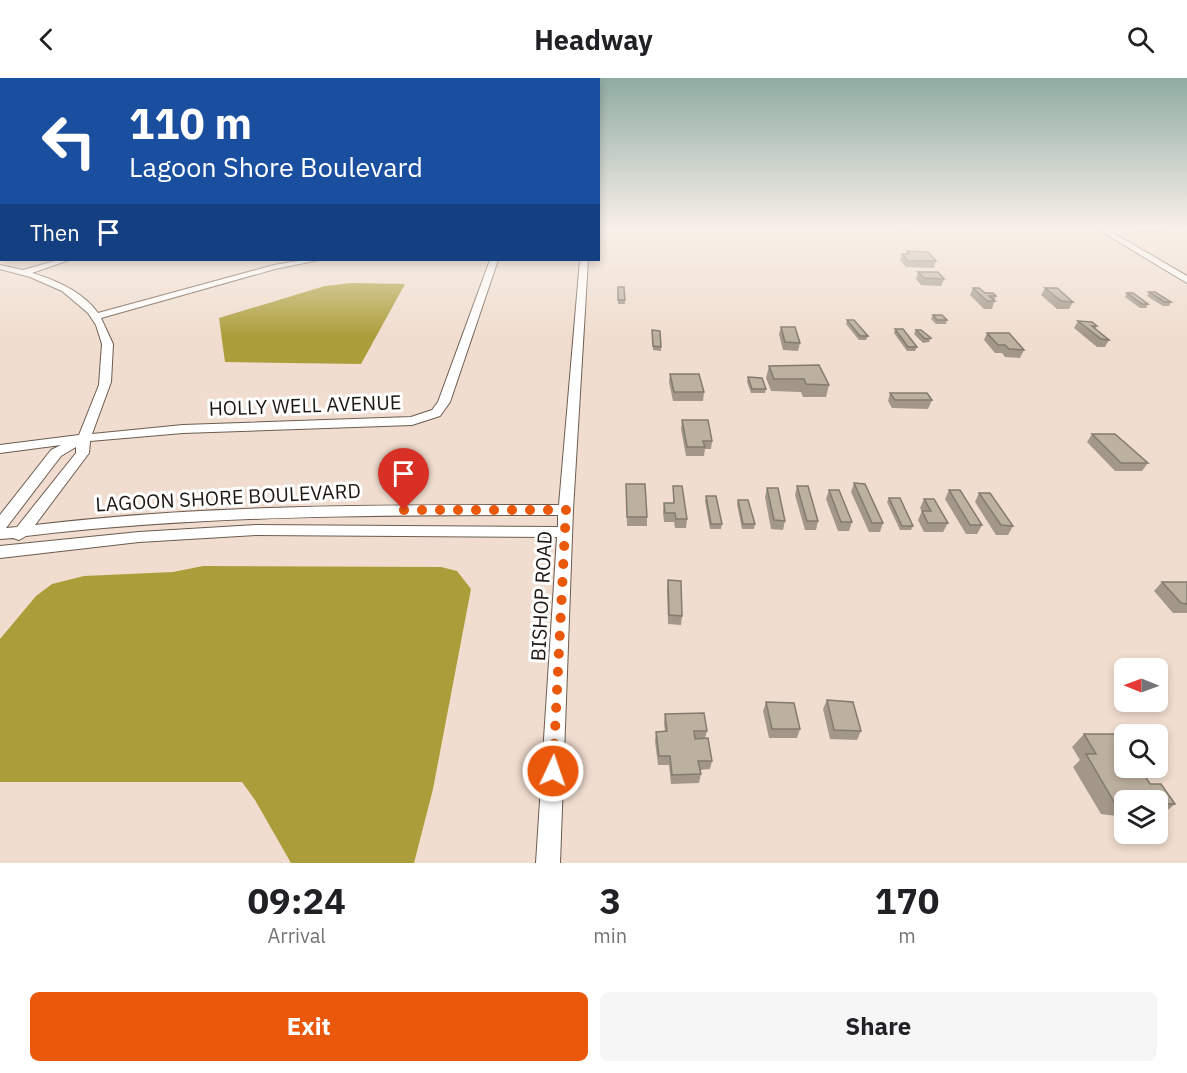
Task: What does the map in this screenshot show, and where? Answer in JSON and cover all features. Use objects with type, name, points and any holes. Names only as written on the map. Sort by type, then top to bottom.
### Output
[{"type":"street","points":[[26,272],[53,264]]},
{"type":"street","points":[[96,317],[274,267],[294,264]]},
{"type":"street","name":"HOLLY WELL AVENUE","points":[[82,440],[183,429],[412,421],[436,413],[444,402],[494,264]]},
{"type":"street","name":"BISHOP ROAD","points":[[548,863],[566,510],[584,264]]},
{"type":"street","points":[[1160,264],[1187,280]]},
{"type":"street","points":[[0,267],[26,272],[60,286],[80,299],[96,317],[108,343],[104,386],[82,440],[82,453],[4,552]]},
{"type":"street","points":[[0,449],[82,440]]},
{"type":"street","points":[[0,525],[56,453],[82,440]]},
{"type":"street","name":"LAGOON SHORE BOULEVARD","points":[[0,534],[174,517],[247,513],[357,510],[566,510]]},
{"type":"street","name":"LAGOON SHORE BOULEVARD","points":[[4,552],[139,537],[256,530],[566,532]]},
{"type":"shaded area","points":[[351,283],[405,284],[361,364],[225,362],[219,318],[325,286]]},
{"type":"shaded area","points":[[203,566],[441,567],[457,571],[471,589],[433,789],[414,863],[291,863],[255,800],[242,782],[0,782],[0,639],[36,596],[52,584],[84,576],[173,572]]},
{"type":"building","points":[[918,272],[938,272],[944,279],[924,278]]},
{"type":"building","points":[[618,287],[624,287],[625,300],[618,300]]},
{"type":"building","points":[[973,288],[979,288],[985,293],[993,293],[996,296],[989,296],[995,301],[987,301]]},
{"type":"building","points":[[1045,288],[1057,288],[1073,302],[1061,301]]},
{"type":"building","points":[[1149,292],[1155,292],[1171,302],[1165,302]]},
{"type":"building","points":[[1127,293],[1133,293],[1148,304],[1142,304]]},
{"type":"building","points":[[933,315],[942,315],[947,320],[937,320]]},
{"type":"building","points":[[847,320],[854,320],[868,336],[860,336]]},
{"type":"building","points":[[1078,321],[1092,322],[1097,326],[1092,326],[1109,340],[1101,339]]},
{"type":"building","points":[[781,327],[795,327],[800,343],[785,342]]},
{"type":"building","points":[[895,329],[903,329],[917,347],[908,347]]},
{"type":"building","points":[[652,330],[660,331],[661,347],[653,346]]},
{"type":"building","points":[[916,330],[921,330],[931,338],[925,339]]},
{"type":"building","points":[[987,333],[1009,333],[1024,350],[1009,349],[1005,345],[998,345]]},
{"type":"building","points":[[819,365],[829,385],[806,384],[804,379],[774,379],[769,366]]},
{"type":"building","points":[[670,374],[699,374],[704,392],[674,392]]},
{"type":"building","points":[[748,377],[762,378],[766,389],[752,389]]},
{"type":"building","points":[[890,393],[927,393],[932,400],[895,400]]},
{"type":"building","points":[[682,420],[708,420],[712,441],[703,441],[705,447],[687,447]]},
{"type":"building","points":[[1092,434],[1115,434],[1148,463],[1121,463]]},
{"type":"building","points":[[854,483],[865,484],[883,523],[872,523]]},
{"type":"building","points":[[626,484],[645,484],[647,517],[627,517]]},
{"type":"building","points":[[673,486],[682,486],[687,519],[676,519],[675,513],[665,513],[664,503],[674,503]]},
{"type":"building","points":[[797,486],[808,486],[818,521],[807,521]]},
{"type":"building","points":[[767,488],[778,488],[785,521],[774,520]]},
{"type":"building","points":[[829,490],[839,490],[852,522],[841,522]]},
{"type":"building","points":[[949,490],[960,490],[982,525],[970,525]]},
{"type":"building","points":[[979,493],[990,493],[1013,526],[1001,525]]},
{"type":"building","points":[[706,496],[716,496],[722,524],[711,524]]},
{"type":"building","points":[[889,498],[900,498],[913,526],[902,526]]},
{"type":"building","points":[[924,499],[934,499],[948,523],[928,523],[922,511],[931,511]]},
{"type":"building","points":[[738,500],[748,500],[755,524],[743,524]]},
{"type":"building","points":[[668,580],[681,581],[682,616],[669,615]]},
{"type":"building","points":[[1162,582],[1187,582],[1187,604],[1181,603]]},
{"type":"building","points":[[827,700],[853,702],[861,731],[834,730]]},
{"type":"building","points":[[766,702],[794,703],[800,729],[772,729]]},
{"type":"building","points":[[704,713],[707,731],[694,731],[695,739],[708,738],[712,761],[698,761],[701,774],[672,775],[670,756],[659,756],[656,732],[667,731],[665,714]]},
{"type":"building","points":[[1084,734],[1114,734],[1114,778],[1146,778],[1150,784],[1161,784],[1165,790],[1114,790],[1114,802],[1086,754],[1096,754]]},
{"type":"building","points":[[1168,794],[1175,804],[1168,804]]},
{"type":"route","points":[[404,510],[566,510],[553,771]]}]
